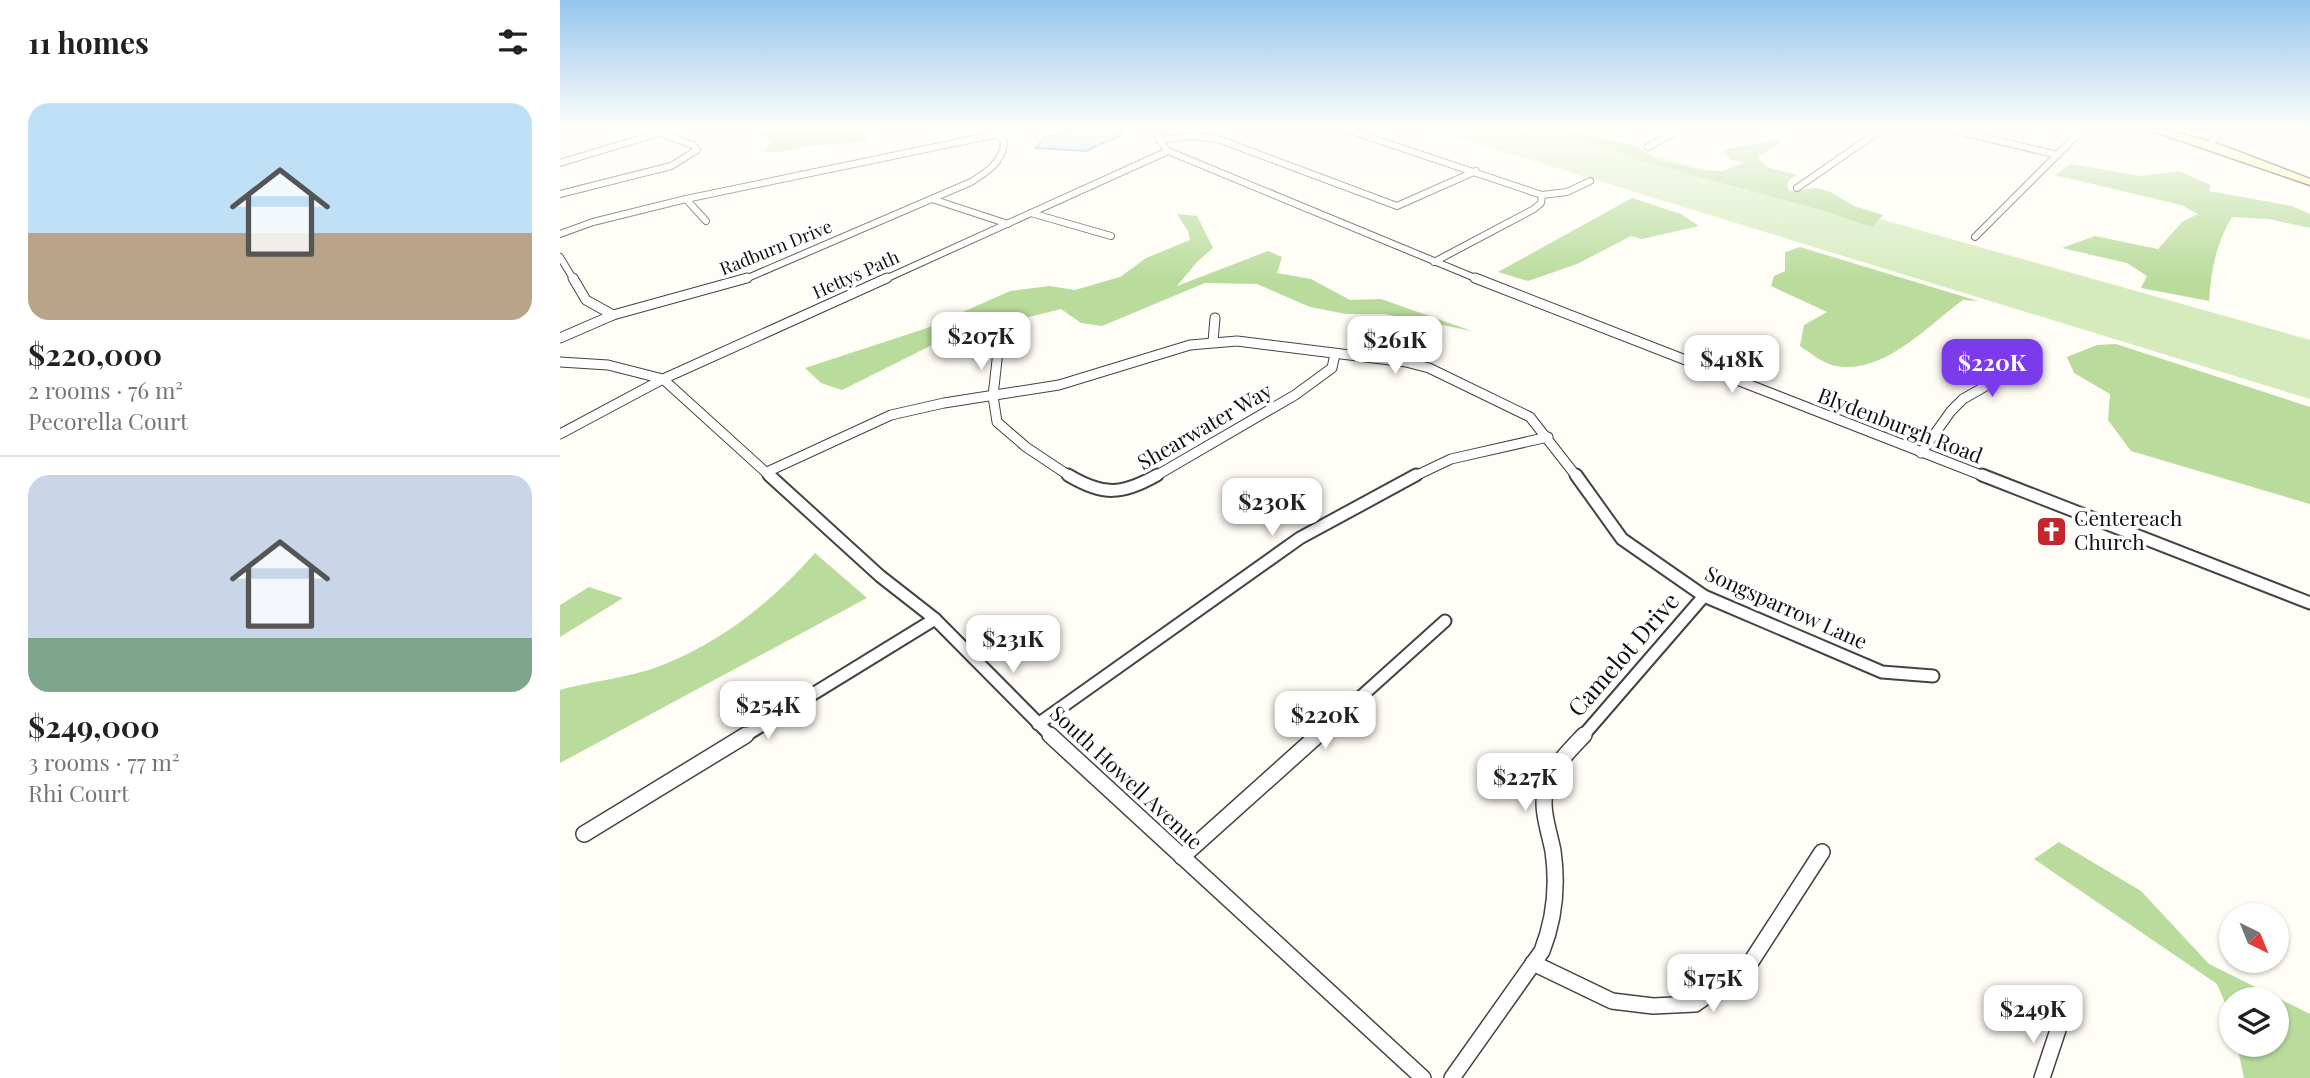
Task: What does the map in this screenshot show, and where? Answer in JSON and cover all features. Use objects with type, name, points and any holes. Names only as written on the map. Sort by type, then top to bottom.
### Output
[{"type":"street","points":[[560,194],[618,179]]},
{"type":"street","points":[[560,234],[593,222],[777,179]]},
{"type":"street","name":"Radburn Drive","points":[[560,338],[613,315],[740,281],[974,179]]},
{"type":"street","name":"Hettys Path","points":[[560,434],[663,379],[1105,179]]},
{"type":"street","name":"Blydenburgh Road","points":[[1236,179],[1434,262],[2310,603]]},
{"type":"street","points":[[1326,179],[1397,206],[1405,206],[1415,198],[1457,179]]},
{"type":"street","points":[[1499,179],[1542,195],[1567,192],[1590,181]]},
{"type":"street","points":[[1797,188],[1810,179]]},
{"type":"street","points":[[1975,237],[2033,179]]},
{"type":"street","points":[[1434,262],[1534,209],[1541,203],[1542,195]]},
{"type":"street","points":[[686,199],[706,220]]},
{"type":"street","points":[[932,199],[1008,223]]},
{"type":"street","points":[[1031,213],[1111,236]]},
{"type":"street","points":[[560,257],[586,300],[613,315]]},
{"type":"street","points":[[1213,342],[1215,318]]},
{"type":"street","name":"Songsparrow Lane","points":[[767,472],[891,415],[944,403],[1070,383],[1133,365],[1170,350],[1213,342],[1272,344],[1406,362],[1429,368],[1530,417],[1548,437],[1622,540],[1704,596],[1882,672],[1933,676]]},
{"type":"street","points":[[1921,453],[1957,405],[2028,362],[2032,354],[2029,349]]},
{"type":"street","points":[[993,396],[998,351]]},
{"type":"street","name":"Shearwater Way","points":[[993,396],[997,425],[1008,435],[1075,481],[1092,489],[1127,491],[1295,395],[1332,368],[1335,354]]},
{"type":"street","name":"South Howell Avenue","points":[[561,363],[608,365],[663,379],[880,576],[935,619],[1038,724],[1423,1078]]},
{"type":"street","points":[[1038,724],[1300,538],[1330,520],[1451,459],[1548,437]]},
{"type":"street","name":"Camelot Drive","points":[[1452,1078],[1542,951],[1552,927],[1557,904],[1552,844],[1542,812],[1548,783],[1576,744],[1667,642],[1704,596]]},
{"type":"street","points":[[584,834],[935,619]]},
{"type":"street","points":[[1182,856],[1445,621]]},
{"type":"street","points":[[1533,963],[1612,1001],[1653,1006],[1695,1004],[1747,968],[1822,852]]},
{"type":"street","points":[[2042,1078],[2060,1024]]},
{"type":"green space","points":[[1593,179],[1739,179],[2310,340],[2310,399]]},
{"type":"green space","points":[[1709,179],[1790,179],[1787,186],[1790,191],[1817,188],[1831,192],[1854,206],[1883,215],[1872,227],[1818,209]]},
{"type":"green space","points":[[2073,179],[2198,179],[2211,185],[2209,191],[2292,206],[2310,214],[2310,228],[2269,219],[2232,217],[2215,258],[2209,301],[2141,288],[2147,276],[2127,263],[2062,248],[2095,236],[2158,249],[2182,222],[2198,214],[2181,205]]},
{"type":"green space","points":[[1632,198],[1681,214],[1699,226],[1642,239],[1631,236],[1577,264],[1528,281],[1498,272]]},
{"type":"green space","points":[[1177,214],[1197,216],[1213,248],[1177,286],[1268,251],[1282,257],[1277,273],[1311,279],[1350,300],[1381,299],[1472,331],[1385,314],[1346,314],[1310,307],[1257,284],[1205,283],[1102,326],[1081,323],[1061,309],[946,338],[842,390],[821,383],[805,368],[927,328],[1010,291],[1050,286],[1075,290],[1120,277],[1146,258],[1190,240],[1188,231]]},
{"type":"green space","points":[[1800,247],[1978,301],[1963,300],[1919,335],[1885,357],[1850,367],[1832,365],[1800,346],[1804,325],[1827,312],[1771,286],[1774,276],[1785,271],[1785,252]]},
{"type":"green space","points":[[2116,344],[2310,407],[2310,504],[2131,451],[2108,420],[2110,394],[2074,373],[2067,357],[2097,345]]},
{"type":"green space","points":[[815,553],[867,598],[560,763],[560,690],[653,668],[708,643],[765,603]]},
{"type":"green space","points":[[589,587],[623,598],[560,637],[560,605]]},
{"type":"green space","points":[[2059,842],[2141,891],[2209,964],[2219,969],[2219,973],[2227,973],[2255,987],[2219,989],[2217,984],[2034,859]]},
{"type":"green space","points":[[2289,1004],[2310,1014],[2310,1078],[2244,1078],[2240,1057],[2289,1057]]},
{"type":"place","name":"Centereach Church","points":[[2051,531]]}]
